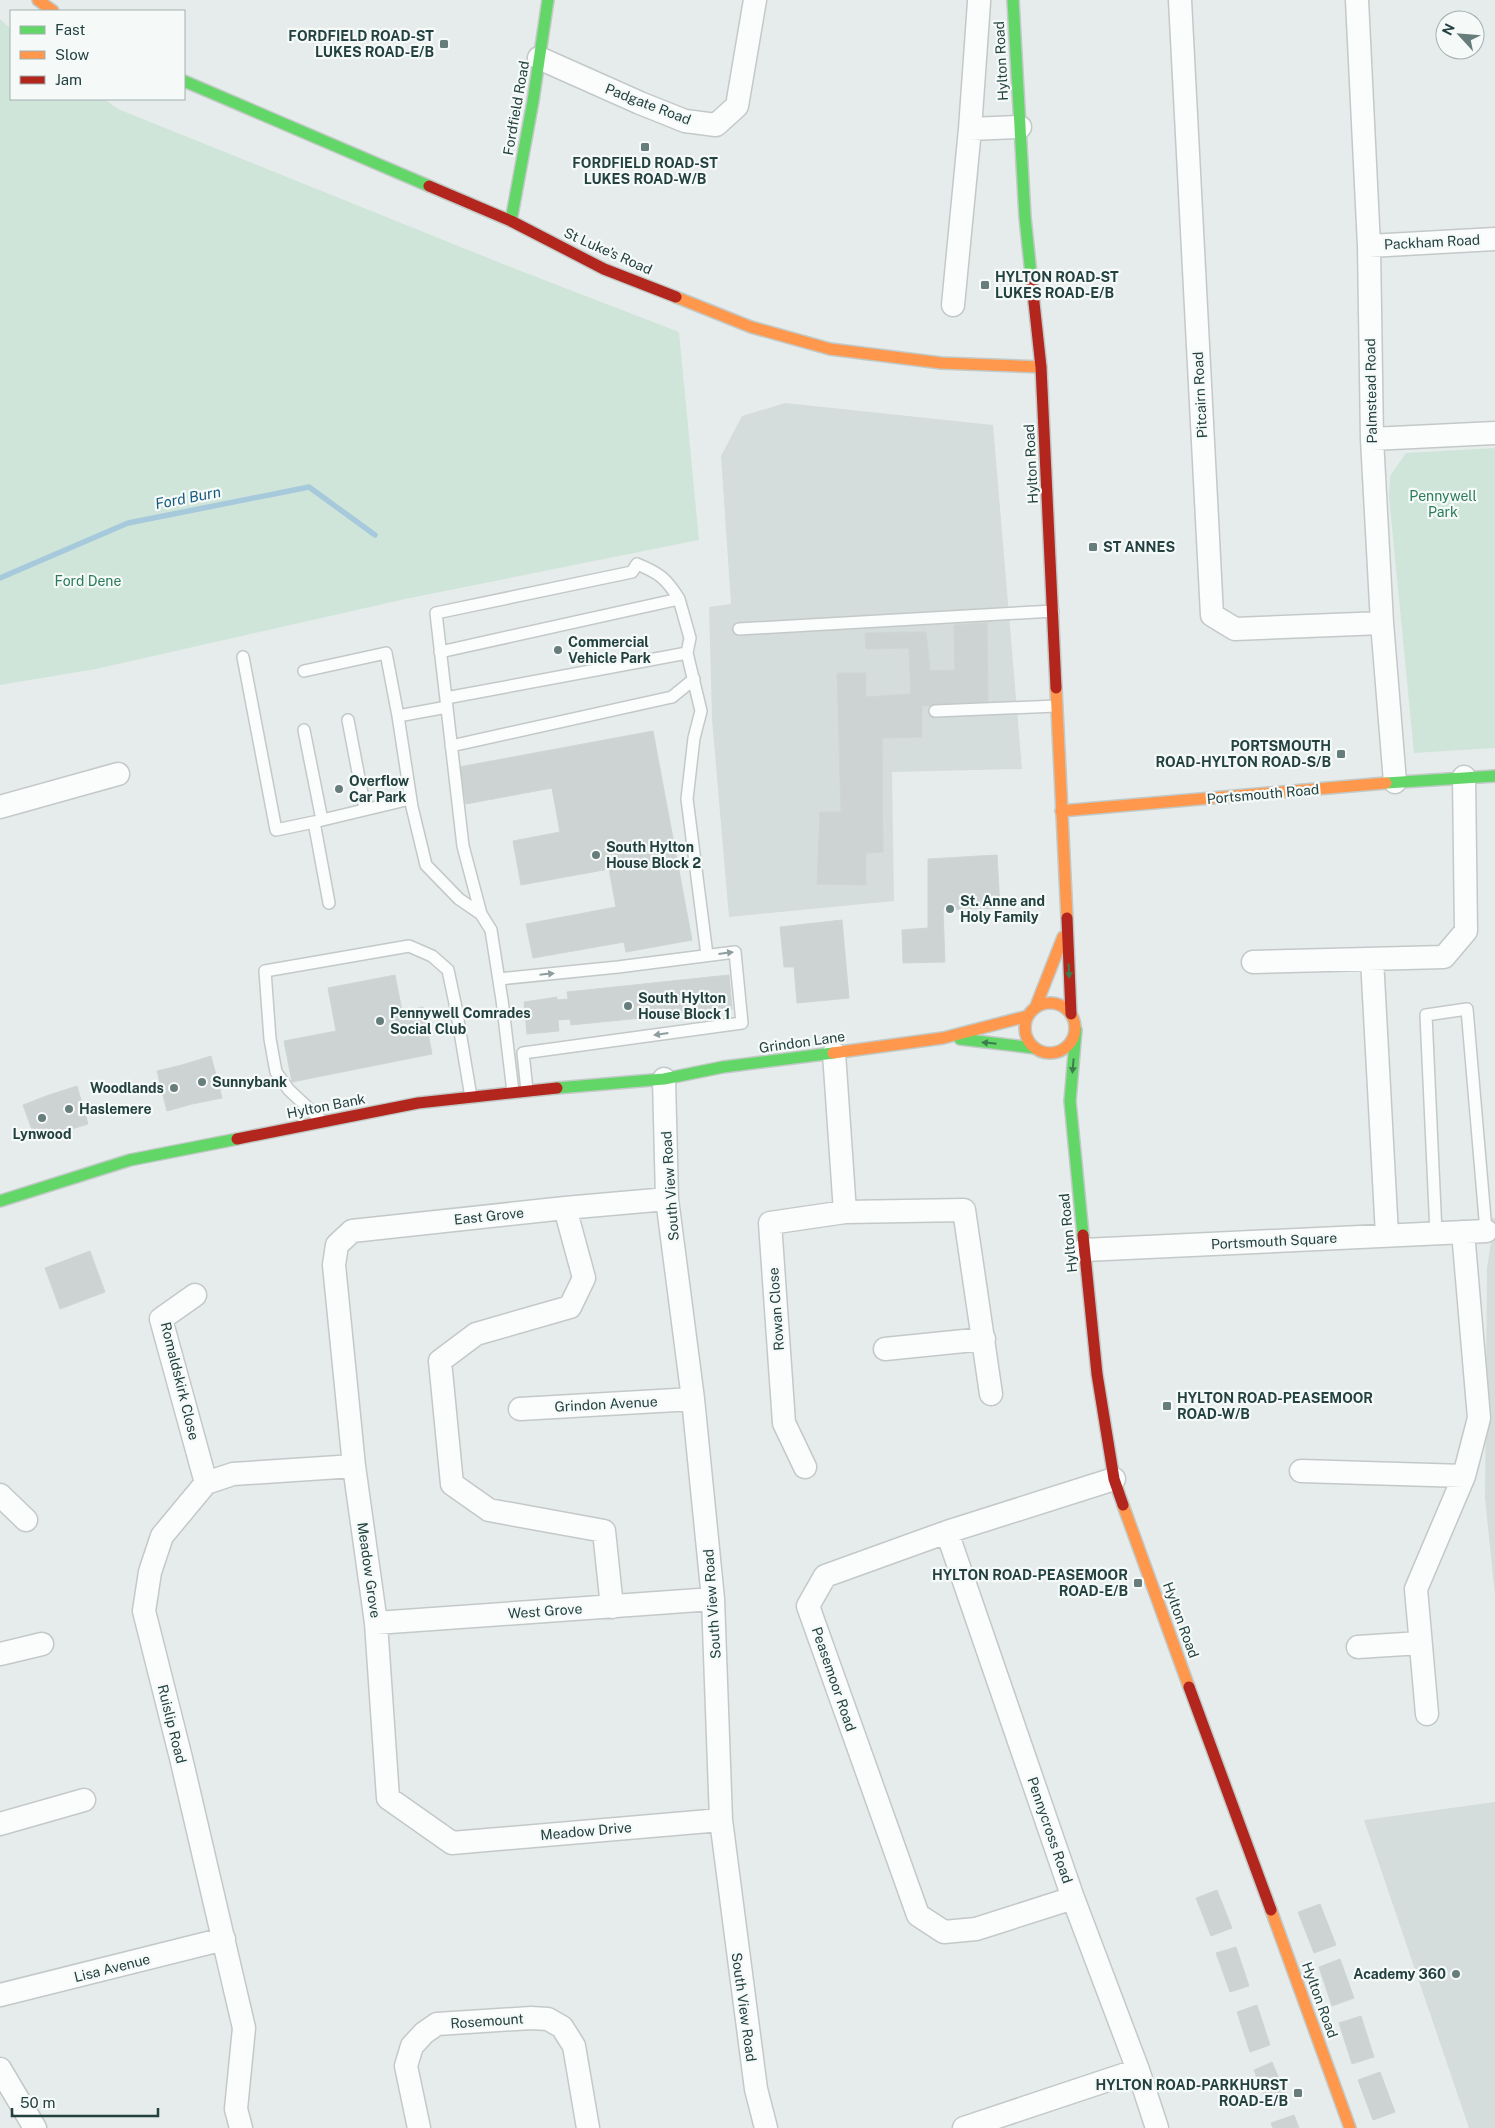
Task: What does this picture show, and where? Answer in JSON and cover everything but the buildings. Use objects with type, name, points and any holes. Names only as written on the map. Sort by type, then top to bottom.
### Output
[{"type":"street","points":[[38,0],[52,10]]},
{"type":"street","name":"Fordfield Road","points":[[511,221],[533,101],[548,0]]},
{"type":"street","name":"Padgate Road","points":[[539,58],[685,121],[716,125],[737,106],[755,0]]},
{"type":"street","name":"Hylton Road","points":[[1013,0],[1025,217],[1041,367],[1071,1014]]},
{"type":"street","name":"Pitcairn Road","points":[[1180,0],[1212,615],[1234,629],[1382,623]]},
{"type":"street","name":"Palmstead Road","points":[[1357,0],[1370,246],[1372,439],[1382,623],[1395,782]]},
{"type":"street","points":[[953,305],[970,129],[979,2]]},
{"type":"street","name":"St Luke's Road","points":[[185,81],[511,221],[604,268],[751,326],[830,349],[941,363],[1041,367]]},
{"type":"street","points":[[970,129],[1020,127]]},
{"type":"street","name":"Packham Road","points":[[1370,246],[1495,238]]},
{"type":"street","points":[[1372,439],[1495,433]]},
{"type":"street","points":[[0,807],[118,774]]},
{"type":"street","name":"Portsmouth Road","points":[[1061,811],[1395,782],[1495,776]]},
{"type":"street","points":[[1253,962],[1444,957],[1466,931],[1464,777]]},
{"type":"street","name":"Hylton Road","points":[[1036,1006],[1066,928]]},
{"type":"street","points":[[1372,959],[1387,1235]]},
{"type":"street","points":[[1038,1050],[1052,1053],[1060,1051],[1069,1045],[1076,1030],[1075,1021],[1066,1007],[1058,1003],[1049,1002],[1036,1006],[1028,1016],[1025,1024],[1026,1037],[1051,1068]]},
{"type":"street","name":"Grindon Lane","points":[[664,1078],[723,1067],[944,1038],[1028,1016]]},
{"type":"street","name":"Hylton Road","points":[[1076,1030],[1070,1102],[1098,1374],[1114,1478],[1350,2128]]},
{"type":"street","name":"Grindon Lane","points":[[944,1038],[1038,1050]]},
{"type":"street","points":[[834,1053],[845,1212]]},
{"type":"street","name":"Hylton Bank","points":[[0,1201],[130,1160],[418,1103],[527,1090],[664,1078]]},
{"type":"street","name":"South View Road","points":[[664,1078],[667,1199],[693,1399],[714,1599],[721,1820],[756,2089],[766,2128]]},
{"type":"street","name":"Hylton Road","points":[[1060,1085],[1070,1102]]},
{"type":"street","name":"East Grove","points":[[334,1265],[337,1245],[352,1231],[667,1199]]},
{"type":"street","points":[[565,1208],[584,1278],[570,1307],[476,1334],[440,1361],[452,1484],[488,1510],[604,1530],[612,1607]]},
{"type":"street","name":"Rowan Close","points":[[805,1467],[784,1423],[770,1222],[845,1212],[964,1210],[991,1394]]},
{"type":"street","points":[[1427,1714],[1416,1589],[1464,1476],[1479,1418],[1463,1232]]},
{"type":"street","name":"Portsmouth Square","points":[[1084,1250],[1387,1235],[1490,1232]]},
{"type":"street","name":"Meadow Grove","points":[[334,1265],[354,1466],[376,1624],[388,1798],[452,1843]]},
{"type":"street","name":"Romaldskirk Close","points":[[195,1295],[161,1319],[206,1483]]},
{"type":"street","points":[[885,1349],[984,1339]]},
{"type":"street","name":"Grindon Avenue","points":[[520,1409],[693,1399]]},
{"type":"street","points":[[206,1483],[233,1474],[354,1466]]},
{"type":"street","points":[[1301,1471],[1464,1476]]},
{"type":"street","name":"Peasemoor Road","points":[[1073,1898],[976,1929],[944,1932],[918,1915],[808,1606],[825,1576],[948,1532],[1114,1478]]},
{"type":"street","name":"Ruislip Road","points":[[206,1483],[162,1536],[150,1572],[144,1611],[244,2028],[236,2109],[241,2128]]},
{"type":"street","points":[[0,1495],[26,1520]]},
{"type":"street","name":"Pennycross Road","points":[[948,1532],[1073,1898],[1138,2070],[1157,2128]]},
{"type":"street","name":"West Grove","points":[[376,1624],[714,1599]]},
{"type":"street","points":[[1358,1647],[1420,1643]]},
{"type":"street","points":[[0,1654],[42,1644]]},
{"type":"street","points":[[0,1824],[84,1800]]},
{"type":"street","name":"Meadow Drive","points":[[452,1843],[721,1820]]},
{"type":"street","name":"Lisa Avenue","points":[[0,1995],[224,1939]]},
{"type":"street","name":"Rosemount","points":[[419,2128],[406,2066],[412,2046],[424,2033],[437,2024],[531,2018],[548,2019],[562,2027],[574,2046],[588,2128]]},
{"type":"street","points":[[0,2069],[35,2128]]},
{"type":"street","points":[[964,2128],[1138,2070]]},
{"type":"lane","points":[[513,1092],[499,979],[490,930],[481,914],[463,846],[436,613],[632,572],[637,564],[658,573],[672,587],[679,599],[690,638],[687,653],[701,711],[694,738],[687,799],[707,955]]},
{"type":"lane","points":[[440,652],[679,599]]},
{"type":"lane","points":[[738,629],[1052,611]]},
{"type":"lane","points":[[304,671],[386,653],[398,716],[410,799],[426,865],[459,899],[481,914]]},
{"type":"lane","points":[[398,716],[446,702],[687,653]]},
{"type":"lane","points":[[243,657],[276,830],[410,799]]},
{"type":"lane","points":[[451,746],[672,697],[694,679]]},
{"type":"lane","points":[[935,711],[1056,706]]},
{"type":"lane","points":[[348,720],[365,809]]},
{"type":"lane","points":[[304,730],[329,903]]},
{"type":"lane","points":[[324,1122],[289,1090],[276,1072],[270,1039],[265,971],[409,946],[432,956],[448,970],[471,1097]]},
{"type":"lane","points":[[499,979],[618,967],[735,952],[742,1023],[523,1054],[527,1090]]},
{"type":"lane","points":[[1436,1233],[1426,1015],[1467,1009],[1490,1232]]},
{"type":"shaded area","points":[[785,403],[993,425],[1022,769],[892,772],[894,901],[729,917],[712,719],[709,607],[731,604],[721,456],[742,416]]},
{"type":"shaded area","points":[[1495,1218],[1495,1596],[1485,1498],[1487,1268],[1491,1242],[1485,1219]]},
{"type":"shaded area","name":"Academy 360","points":[[1495,1802],[1495,2128],[1469,2128],[1364,1820]]},
{"type":"green space","name":"Ford Dene","points":[[0,19],[10,28],[10,100],[105,100],[118,109],[503,264],[679,332],[699,540],[405,599],[96,669],[0,685]]},
{"type":"green space","name":"Pennywell Park","points":[[1495,448],[1495,748],[1414,753],[1389,497],[1390,476],[1406,453]]},
{"type":"waterway","name":"Ford Burn","points":[[0,578],[128,523],[309,487],[375,535]]},
{"type":"traffic: fast","points":[[511,221],[533,101],[548,0]]},
{"type":"traffic: fast","points":[[1013,0],[1025,217],[1032,284]]},
{"type":"traffic: fast","points":[[185,81],[429,186]]},
{"type":"traffic: fast","points":[[1386,783],[1495,776]]},
{"type":"traffic: fast","points":[[1076,1030],[1070,1101],[1083,1235]]},
{"type":"traffic: fast","points":[[960,1039],[1034,1048]]},
{"type":"traffic: fast","points":[[557,1088],[664,1079],[723,1067],[833,1053]]},
{"type":"traffic: fast","points":[[0,1201],[130,1160],[237,1139]]},
{"type":"traffic: slow","points":[[38,0],[52,10]]},
{"type":"traffic: slow","points":[[676,297],[751,327],[830,349],[941,363],[1041,367]]},
{"type":"traffic: slow","points":[[1056,688],[1067,918]]},
{"type":"traffic: slow","points":[[1061,811],[1386,783]]},
{"type":"traffic: slow","points":[[1036,1006],[1063,937]]},
{"type":"traffic: slow","points":[[1045,1003],[1055,1003],[1068,1010],[1075,1023],[1075,1028],[1075,1033],[1068,1046],[1055,1053],[1045,1053],[1036,1049],[1029,1042],[1025,1033],[1025,1023],[1029,1014],[1036,1007],[1045,1003]]},
{"type":"traffic: slow","points":[[833,1053],[943,1038],[1028,1016]]},
{"type":"traffic: slow","points":[[1123,1505],[1189,1687]]},
{"type":"traffic: slow","points":[[1271,1910],[1350,2128]]},
{"type":"traffic: jam","points":[[429,186],[511,221],[604,269],[676,297]]},
{"type":"traffic: jam","points":[[1032,284],[1041,367],[1056,688]]},
{"type":"traffic: jam","points":[[1067,918],[1071,1014]]},
{"type":"traffic: jam","points":[[237,1139],[418,1103],[557,1088]]},
{"type":"traffic: jam","points":[[1083,1235],[1097,1374],[1114,1479],[1123,1505]]},
{"type":"traffic: jam","points":[[1189,1687],[1271,1910]]},
{"type":"place","name":"FORDFIELD ROAD-ST LUKES ROAD-E/B","points":[[444,44]]},
{"type":"place","name":"FORDFIELD ROAD-ST LUKES ROAD-W/B","points":[[645,147]]},
{"type":"place","name":"HYLTON ROAD-ST LUKES ROAD-E/B","points":[[985,285]]},
{"type":"place","name":"ST ANNES","points":[[1093,547]]},
{"type":"place","name":"Commercial Vehicle Park","points":[[558,650]]},
{"type":"place","name":"PORTSMOUTH ROAD-HYLTON ROAD-S/B","points":[[1341,754]]},
{"type":"place","name":"Overflow Car Park","points":[[339,789]]},
{"type":"place","name":"South Hylton House Block 2","points":[[596,855]]},
{"type":"place","name":"St. Anne and Holy Family","points":[[950,909]]},
{"type":"place","name":"South Hylton House Block 1","points":[[628,1006]]},
{"type":"place","name":"Pennywell Comrades Social Club","points":[[380,1021]]},
{"type":"place","name":"Sunnybank","points":[[202,1082]]},
{"type":"place","name":"Woodlands","points":[[174,1088]]},
{"type":"place","name":"Haslemere","points":[[69,1109]]},
{"type":"place","name":"Lynwood","points":[[42,1118]]},
{"type":"place","name":"HYLTON ROAD-PEASEMOOR ROAD-W/B","points":[[1167,1406]]},
{"type":"place","name":"HYLTON ROAD-PEASEMOOR ROAD-E/B","points":[[1138,1583]]},
{"type":"place","name":"Academy 360","points":[[1456,1974]]},
{"type":"place","name":"HYLTON ROAD-PARKHURST ROAD-E/B","points":[[1298,2093]]}]
